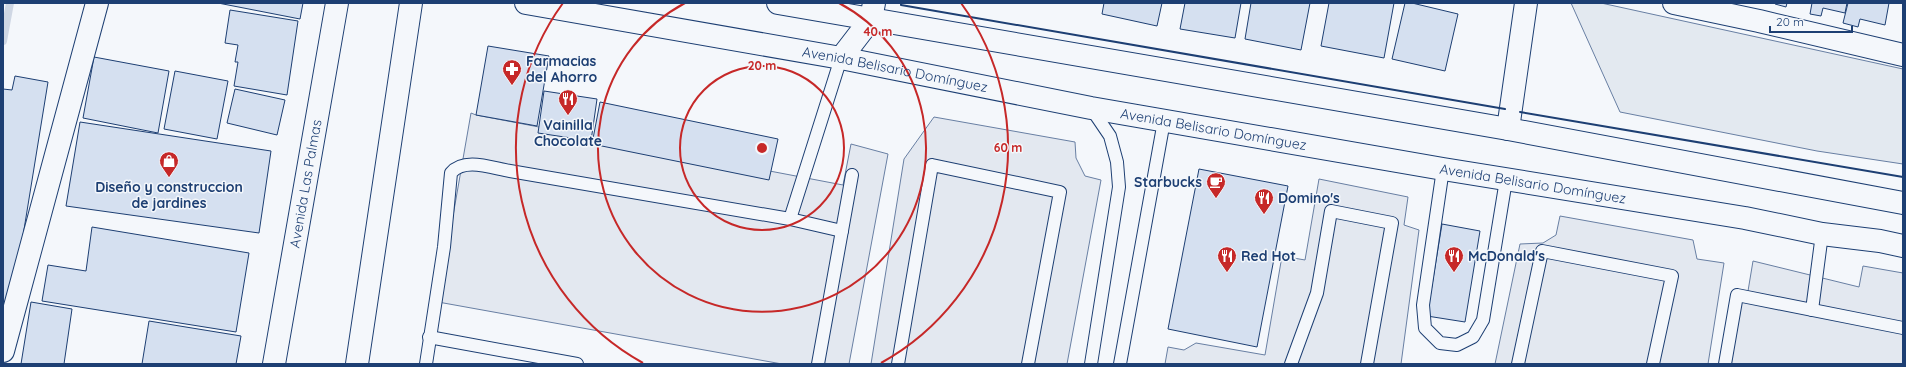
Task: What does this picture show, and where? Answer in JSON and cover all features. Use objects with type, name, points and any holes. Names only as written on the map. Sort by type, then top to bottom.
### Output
[{"type":"street","points":[[3,350],[98,3]]},
{"type":"street","name":"Avenida Las Palmas","points":[[274,364],[337,3]]},
{"type":"street","points":[[357,364],[411,3]]},
{"type":"street","name":"Avenida Belisario Domínguez","points":[[526,3],[561,7],[841,58],[1091,108],[1164,121],[1506,180],[1745,218],[1822,234],[1880,241],[1903,246]]},
{"type":"street","points":[[778,3],[872,11],[1903,202]]},
{"type":"street","points":[[1508,129],[1526,3]]},
{"type":"street","points":[[1674,3],[1759,21],[1903,55]]},
{"type":"street","points":[[841,58],[872,11]]},
{"type":"lane","points":[[790,219],[841,58]]},
{"type":"lane","points":[[1091,108],[1110,136],[1117,162],[1119,186],[1091,364]]},
{"type":"lane","points":[[1120,364],[1164,121]]},
{"type":"lane","points":[[426,364],[444,247],[451,174],[456,167],[467,164],[790,219],[842,231]]},
{"type":"lane","points":[[898,364],[932,165],[1060,192],[1028,364]]},
{"type":"lane","points":[[1443,169],[1423,305],[1425,328],[1440,343],[1457,345],[1473,337],[1483,320],[1506,180]]},
{"type":"lane","points":[[818,364],[852,175]]},
{"type":"lane","points":[[1291,364],[1317,293],[1331,211],[1392,223],[1367,364]]},
{"type":"lane","points":[[1812,310],[1822,234]]},
{"type":"lane","points":[[1518,364],[1542,251],[1672,276],[1653,364]]},
{"type":"lane","points":[[1725,364],[1737,295],[1903,328]]},
{"type":"lane","points":[[429,337],[577,364]]},
{"type":"shaded area","points":[[1571,3],[1601,3],[1903,69],[1903,164],[1817,151],[1620,112]]},
{"type":"shaded area","points":[[471,113],[843,185],[851,144],[888,154],[849,364],[782,364],[438,302]]},
{"type":"shaded area","points":[[934,117],[1075,142],[1076,158],[1085,176],[1101,180],[1067,364],[871,364],[904,159]]},
{"type":"shaded area","points":[[1319,179],[1408,197],[1404,225],[1419,230],[1401,364],[1165,364],[1168,347],[1184,350],[1196,343],[1265,355],[1282,256],[1305,260]]},
{"type":"shaded area","points":[[1560,216],[1693,240],[1697,259],[1724,263],[1708,364],[1495,364],[1520,244],[1543,243],[1556,235]]},
{"type":"shaded area","points":[[1753,261],[1859,287],[1863,266],[1903,273],[1903,364],[1725,364],[1738,296],[1747,297]]},
{"type":"building","points":[[218,3],[303,3],[300,19]]},
{"type":"building","points":[[1104,3],[1162,3],[1157,26],[1102,14]]},
{"type":"building","points":[[1185,3],[1241,3],[1235,38],[1180,29]]},
{"type":"building","points":[[1251,3],[1310,3],[1301,50],[1245,39]]},
{"type":"building","points":[[1329,3],[1394,3],[1384,58],[1321,46]]},
{"type":"building","points":[[1405,3],[1412,3],[1458,14],[1445,71],[1392,59]]},
{"type":"building","points":[[1775,3],[1787,3],[1786,7]]},
{"type":"building","points":[[1812,3],[1847,3],[1845,13],[1823,8],[1821,16],[1810,14]]},
{"type":"building","points":[[1848,3],[1889,3],[1885,25],[1860,19],[1858,27],[1843,23]]},
{"type":"building","points":[[230,10],[298,21],[287,95],[234,86],[238,62],[235,62],[238,45],[225,43]]},
{"type":"building","name":"Farmacias del Ahorro","points":[[488,46],[549,56],[537,126],[476,115]]},
{"type":"building","points":[[94,57],[169,71],[158,133],[83,118]]},
{"type":"building","points":[[175,71],[228,81],[217,139],[164,129]]},
{"type":"building","points":[[15,76],[48,82],[8,328],[3,327],[3,89],[12,90]]},
{"type":"building","points":[[235,89],[285,100],[277,135],[227,123]]},
{"type":"building","name":"Vainilla Chocolate","points":[[544,91],[597,99],[591,141],[538,133]]},
{"type":"building","points":[[600,102],[778,139],[769,180],[592,144]]},
{"type":"building","name":"Diseño y construccion de jardines","points":[[80,122],[271,151],[259,233],[66,206]]},
{"type":"building","points":[[1199,169],[1288,186],[1257,347],[1168,329]]},
{"type":"building","name":"McDonald's","points":[[1442,224],[1480,231],[1465,322],[1427,316]]},
{"type":"building","points":[[92,227],[249,253],[236,332],[42,301],[48,265],[86,271]]},
{"type":"building","points":[[31,302],[72,309],[64,364],[21,364]]},
{"type":"building","points":[[149,321],[241,336],[236,364],[142,364]]},
{"type":"waterway","points":[[3,41],[10,3]]},
{"type":"wall","points":[[901,3],[901,5],[1505,109]]},
{"type":"wall","points":[[1520,112],[1903,177]]},
{"type":"place","name":"Farmacias del Ahorro","points":[[512,86]]},
{"type":"place","name":"Vainilla Chocolate","points":[[568,116]]},
{"type":"place","name":"Diseño y construccion de jardines","points":[[169,178]]},
{"type":"place","name":"Starbucks","points":[[1216,199]]},
{"type":"place","name":"Domino's","points":[[1264,215]]},
{"type":"place","name":"Red Hot","points":[[1227,273]]},
{"type":"place","name":"McDonald's","points":[[1454,273]]}]
